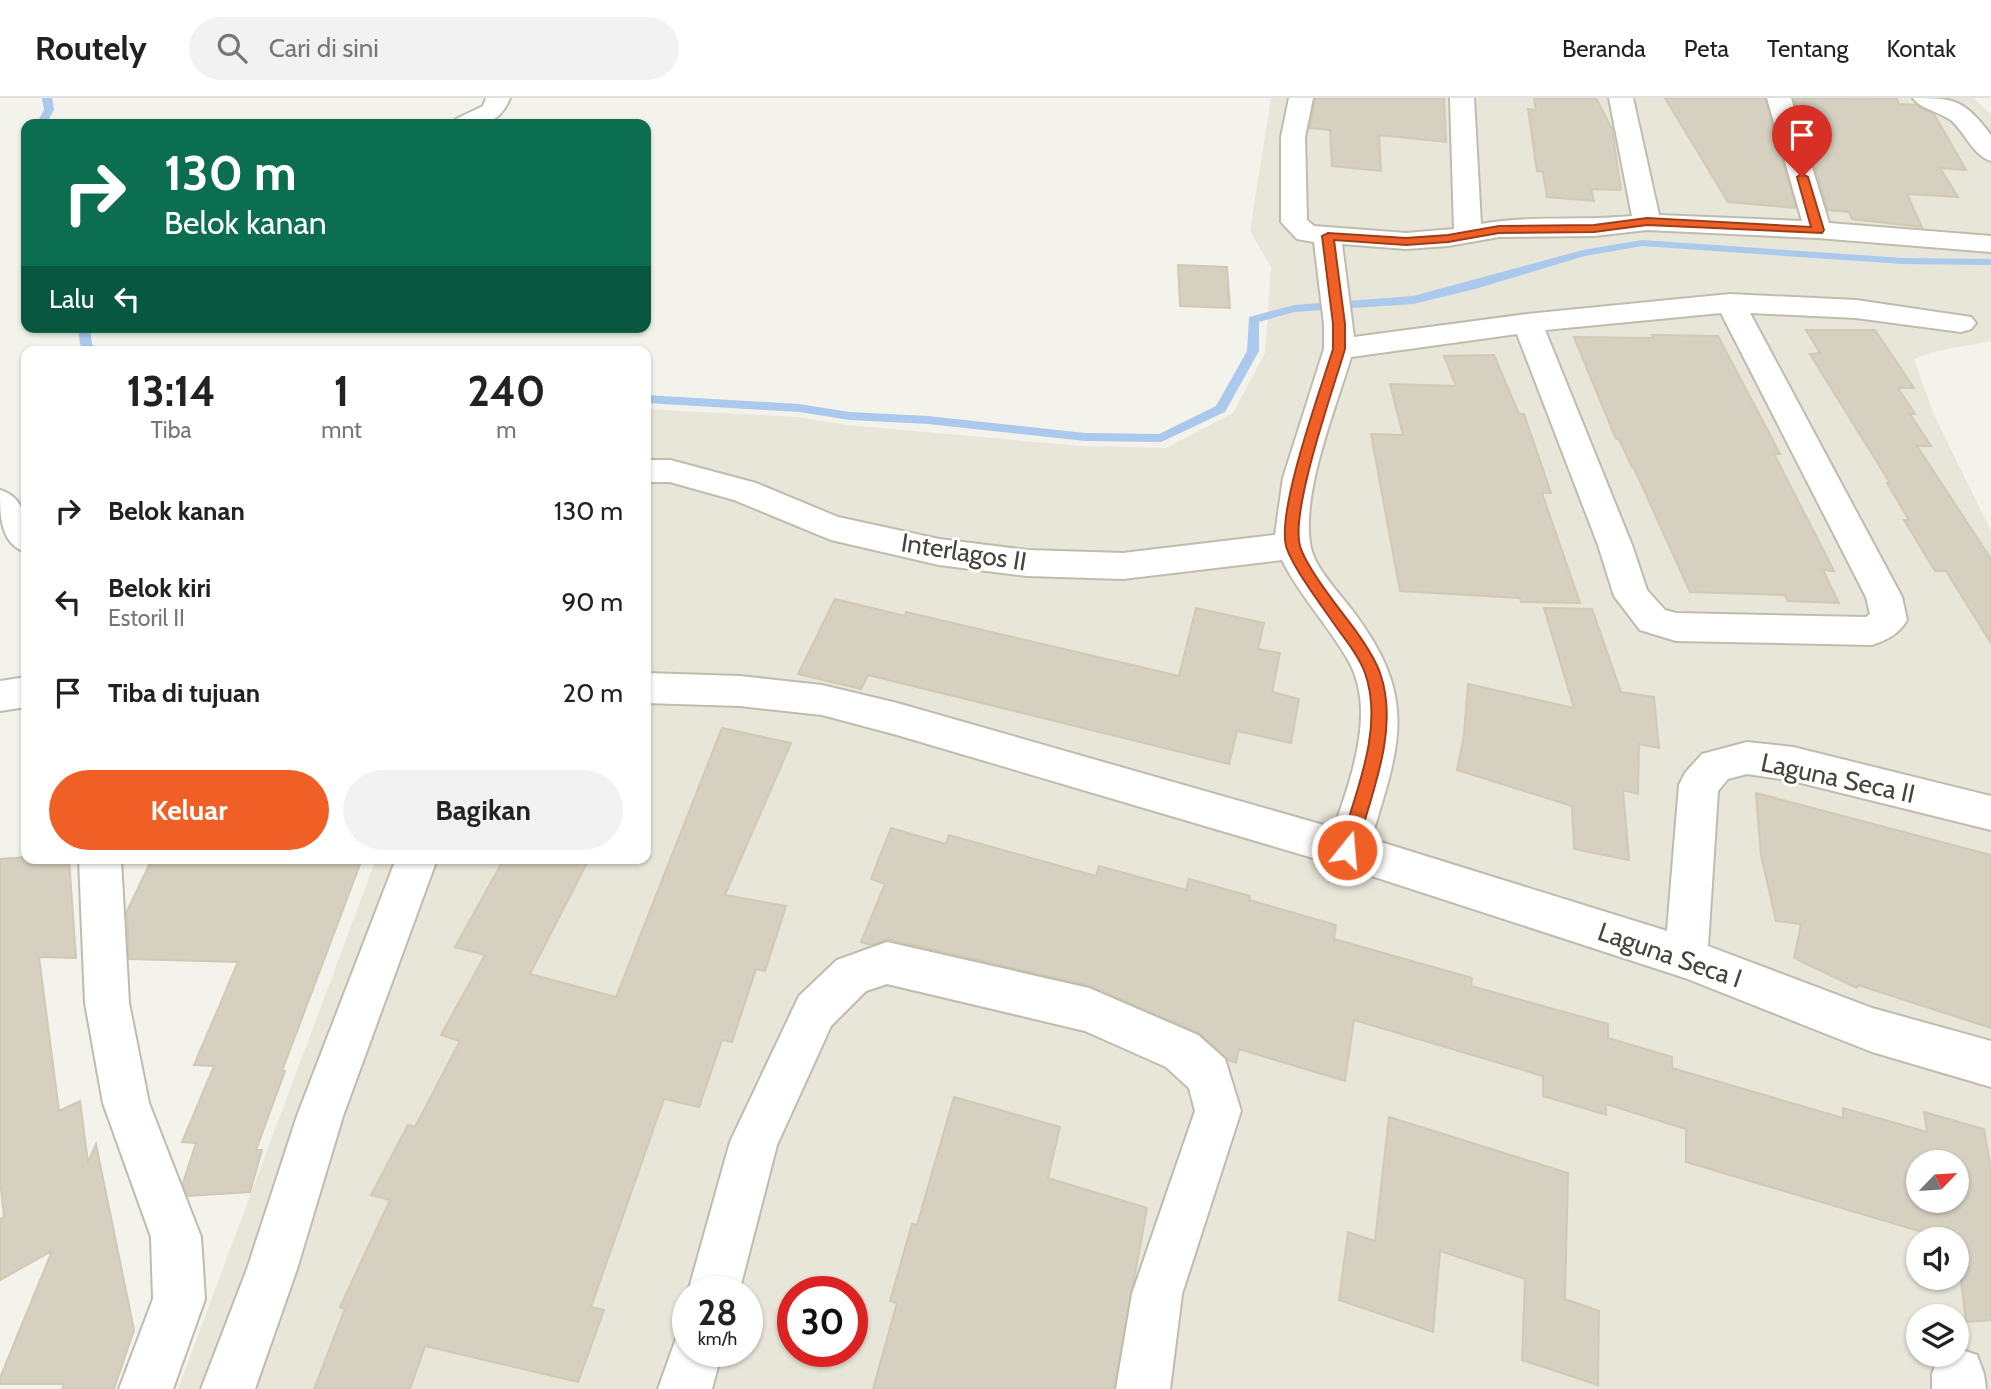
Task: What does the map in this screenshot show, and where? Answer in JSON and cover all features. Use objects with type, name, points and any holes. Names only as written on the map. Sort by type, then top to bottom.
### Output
[{"type":"street","points":[[475,119],[493,110],[498,98]]},
{"type":"street","points":[[1301,98],[1293,137],[1294,222],[1307,233],[1406,241],[1499,229],[1594,228],[1647,222],[1818,230],[1991,244]]},
{"type":"street","points":[[1462,98],[1468,234]]},
{"type":"street","points":[[1621,98],[1647,222]]},
{"type":"street","points":[[1779,98],[1818,230]]},
{"type":"street","points":[[1925,98],[1949,107],[1970,121],[1991,153]]},
{"type":"street","points":[[1328,236],[1339,337],[1292,510],[1293,546],[1373,673],[1379,704],[1377,743],[1347,850]]},
{"type":"street","points":[[1339,337],[1527,323],[1730,303],[1856,309],[1961,323]]},
{"type":"street","points":[[1527,323],[1615,545],[1632,596],[1653,620],[1676,627],[1872,631],[1889,620],[1884,597],[1730,303]]},
{"type":"street","name":"Interlagos II","points":[[651,471],[670,471],[744,491],[831,528],[939,552],[1027,563],[1123,566],[1293,546]]},
{"type":"street","points":[[0,502],[21,533]]},
{"type":"street","name":"Laguna Seca I","points":[[651,688],[740,691],[822,700],[897,719],[1347,850],[1686,958],[1872,1030],[1991,1064]]},
{"type":"street","points":[[0,696],[21,693]]},
{"type":"street","name":"Laguna Seca II","points":[[1686,958],[1699,785],[1716,766],[1747,758],[1793,764],[1991,814]]},
{"type":"street","points":[[100,864],[107,1003],[126,1102],[176,1237],[178,1299],[146,1389]]},
{"type":"street","points":[[228,1389],[272,1269],[320,1116],[415,864]]},
{"type":"street","points":[[717,1276],[754,1142],[815,1011],[852,975],[887,962],[1088,1010],[1182,1051],[1209,1075],[1218,1111],[1157,1294],[1143,1389]]},
{"type":"street","points":[[685,1389],[691,1367]]},
{"type":"shaded area","points":[[1271,98],[1974,98],[1991,115],[1991,341],[1933,352],[1914,359],[1934,415],[1991,531],[1991,1389],[178,1389],[374,864],[651,864],[651,409],[797,417],[847,425],[1081,446],[1166,448],[1233,413],[1265,353],[1271,267],[1250,231]]},
{"type":"building","points":[[1315,98],[1444,98],[1446,142],[1379,135],[1381,171],[1332,166],[1330,130],[1310,128]]},
{"type":"building","points":[[1534,98],[1596,98],[1612,129],[1621,190],[1591,189],[1594,201],[1547,197],[1543,172],[1537,171],[1528,109],[1536,110]]},
{"type":"building","points":[[1665,98],[1765,98],[1796,208],[1728,202]]},
{"type":"building","points":[[1794,98],[1897,99],[1899,104],[1916,105],[1934,114],[1966,170],[1940,168],[1958,197],[1907,194],[1922,227],[1852,219],[1849,212],[1828,210]]},
{"type":"building","points":[[1178,265],[1227,267],[1230,308],[1180,306]]},
{"type":"building","points":[[1806,330],[1875,330],[1914,388],[1898,388],[1915,414],[1910,414],[1931,446],[1917,446],[1991,559],[1991,643],[1946,571],[1935,571],[1904,520],[1909,520],[1887,483],[1890,483],[1810,354],[1820,353]]},
{"type":"building","points":[[1652,335],[1718,336],[1780,454],[1774,454],[1834,571],[1823,570],[1839,603],[1788,601],[1785,595],[1690,592],[1634,468],[1619,439],[1616,439],[1574,337],[1653,338]]},
{"type":"building","points":[[1494,355],[1519,414],[1524,414],[1551,493],[1542,493],[1580,603],[1521,602],[1520,598],[1400,591],[1371,434],[1403,435],[1390,384],[1456,386],[1444,356]]},
{"type":"building","points":[[835,599],[905,616],[906,612],[1179,676],[1196,608],[1264,623],[1258,649],[1280,653],[1272,692],[1299,699],[1291,743],[1237,731],[1229,764],[868,675],[861,689],[798,674]]},
{"type":"building","points":[[1544,608],[1592,609],[1621,692],[1654,697],[1659,748],[1639,744],[1638,794],[1623,790],[1629,860],[1574,849],[1572,806],[1457,770],[1464,735],[1468,684],[1574,708]]},
{"type":"building","points":[[722,728],[791,743],[725,895],[786,906],[765,971],[756,969],[732,1042],[722,1040],[699,1107],[664,1099],[591,1307],[604,1310],[578,1382],[425,1346],[410,1389],[314,1389],[345,1309],[340,1307],[390,1200],[371,1195],[408,1125],[415,1127],[460,1041],[441,1035],[485,955],[455,947],[501,864],[586,864],[530,974],[616,997]]},
{"type":"building","points":[[1756,793],[1991,855],[1991,1028],[1858,985],[1857,988],[1794,958],[1801,924],[1776,921],[1761,855]]},
{"type":"building","points":[[891,828],[946,844],[949,835],[1096,876],[1099,866],[1186,890],[1189,879],[1250,896],[1249,900],[1336,925],[1334,939],[1472,978],[1471,986],[1608,1024],[1608,1038],[1672,1057],[1672,1068],[1843,1118],[1843,1108],[1927,1132],[1924,1112],[1984,1129],[1991,1170],[1991,1320],[1969,1322],[1969,1304],[1964,1304],[1962,1290],[1969,1290],[1969,1227],[1906,1227],[1686,1162],[1686,1129],[1606,1104],[1606,1115],[1543,1096],[1543,1076],[1354,1020],[1345,1081],[1239,1049],[1236,1063],[1228,1060],[1199,1033],[1090,986],[888,939],[871,945],[861,942],[885,884],[871,879]]},
{"type":"building","points":[[21,857],[21,864],[69,864],[76,958],[39,957],[59,1111],[80,1101],[88,1162],[96,1144],[134,1330],[114,1389],[62,1389],[64,1384],[0,1384],[0,1378],[52,1251],[0,1280],[0,1219],[4,1217],[0,1180],[0,859]]},
{"type":"building","points":[[150,864],[360,864],[282,1071],[285,1071],[256,1150],[262,1150],[250,1192],[188,1196],[183,1183],[196,1143],[182,1142],[214,1066],[194,1065],[238,962],[129,959],[127,911]]},
{"type":"building","points":[[954,1097],[1060,1127],[1048,1178],[1147,1208],[1114,1389],[873,1389],[897,1303],[890,1301],[912,1224],[917,1225]]},
{"type":"building","points":[[1389,1117],[1568,1173],[1565,1299],[1599,1311],[1598,1385],[1522,1360],[1525,1279],[1440,1251],[1433,1332],[1339,1300],[1348,1232],[1375,1241]]},
{"type":"waterway","points":[[44,119],[49,110],[47,98]]},
{"type":"waterway","points":[[651,399],[799,408],[850,416],[928,420],[1085,437],[1161,438],[1221,409],[1253,351],[1253,320],[1288,310],[1413,300],[1583,253],[1642,243],[1903,261],[1991,262]]},
{"type":"waterway","points":[[85,333],[88,346]]},
{"type":"route","points":[[1347,850],[1377,743],[1379,704],[1373,673],[1293,546],[1292,510],[1339,349],[1339,324],[1328,236],[1406,241],[1448,238],[1499,229],[1594,228],[1647,222],[1818,230],[1802,177]]}]
